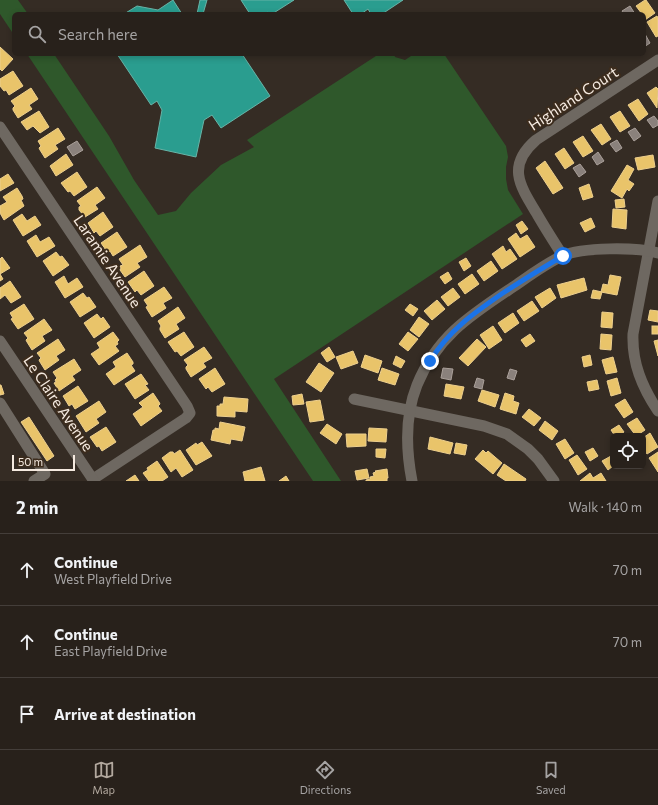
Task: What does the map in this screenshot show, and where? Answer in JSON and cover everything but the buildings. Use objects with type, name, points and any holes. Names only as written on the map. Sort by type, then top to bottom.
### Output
[{"type":"street","name":"Highland Court","points":[[563,256],[521,187],[518,170],[522,156],[536,140],[658,60]]},
{"type":"street","name":"Laramie Avenue","points":[[0,127],[187,406],[190,413],[182,420],[93,480]]},
{"type":"street","points":[[658,201],[653,251],[633,334],[633,349],[637,371],[658,411]]},
{"type":"street","points":[[412,481],[407,437],[417,386],[436,351],[462,322],[492,300],[563,256],[588,250],[653,251]]},
{"type":"street","name":"Le Claire Avenue","points":[[0,341],[93,480]]},
{"type":"street","points":[[354,399],[484,426],[507,434],[528,449],[538,459],[554,481]]},
{"type":"street","points":[[0,403],[45,474],[34,481]]},
{"type":"green space","points":[[0,0],[18,0],[27,12],[12,12],[12,32],[0,14]]},
{"type":"green space","points":[[28,56],[55,56],[109,136],[134,180],[158,215],[176,211],[191,193],[221,165],[254,147],[247,140],[376,56],[395,56],[405,60],[411,56],[445,56],[506,146],[508,157],[506,179],[508,190],[523,214],[274,379],[341,481],[313,481]]},
{"type":"route","points":[[430,361],[443,342],[462,322],[537,271],[563,256]]}]
